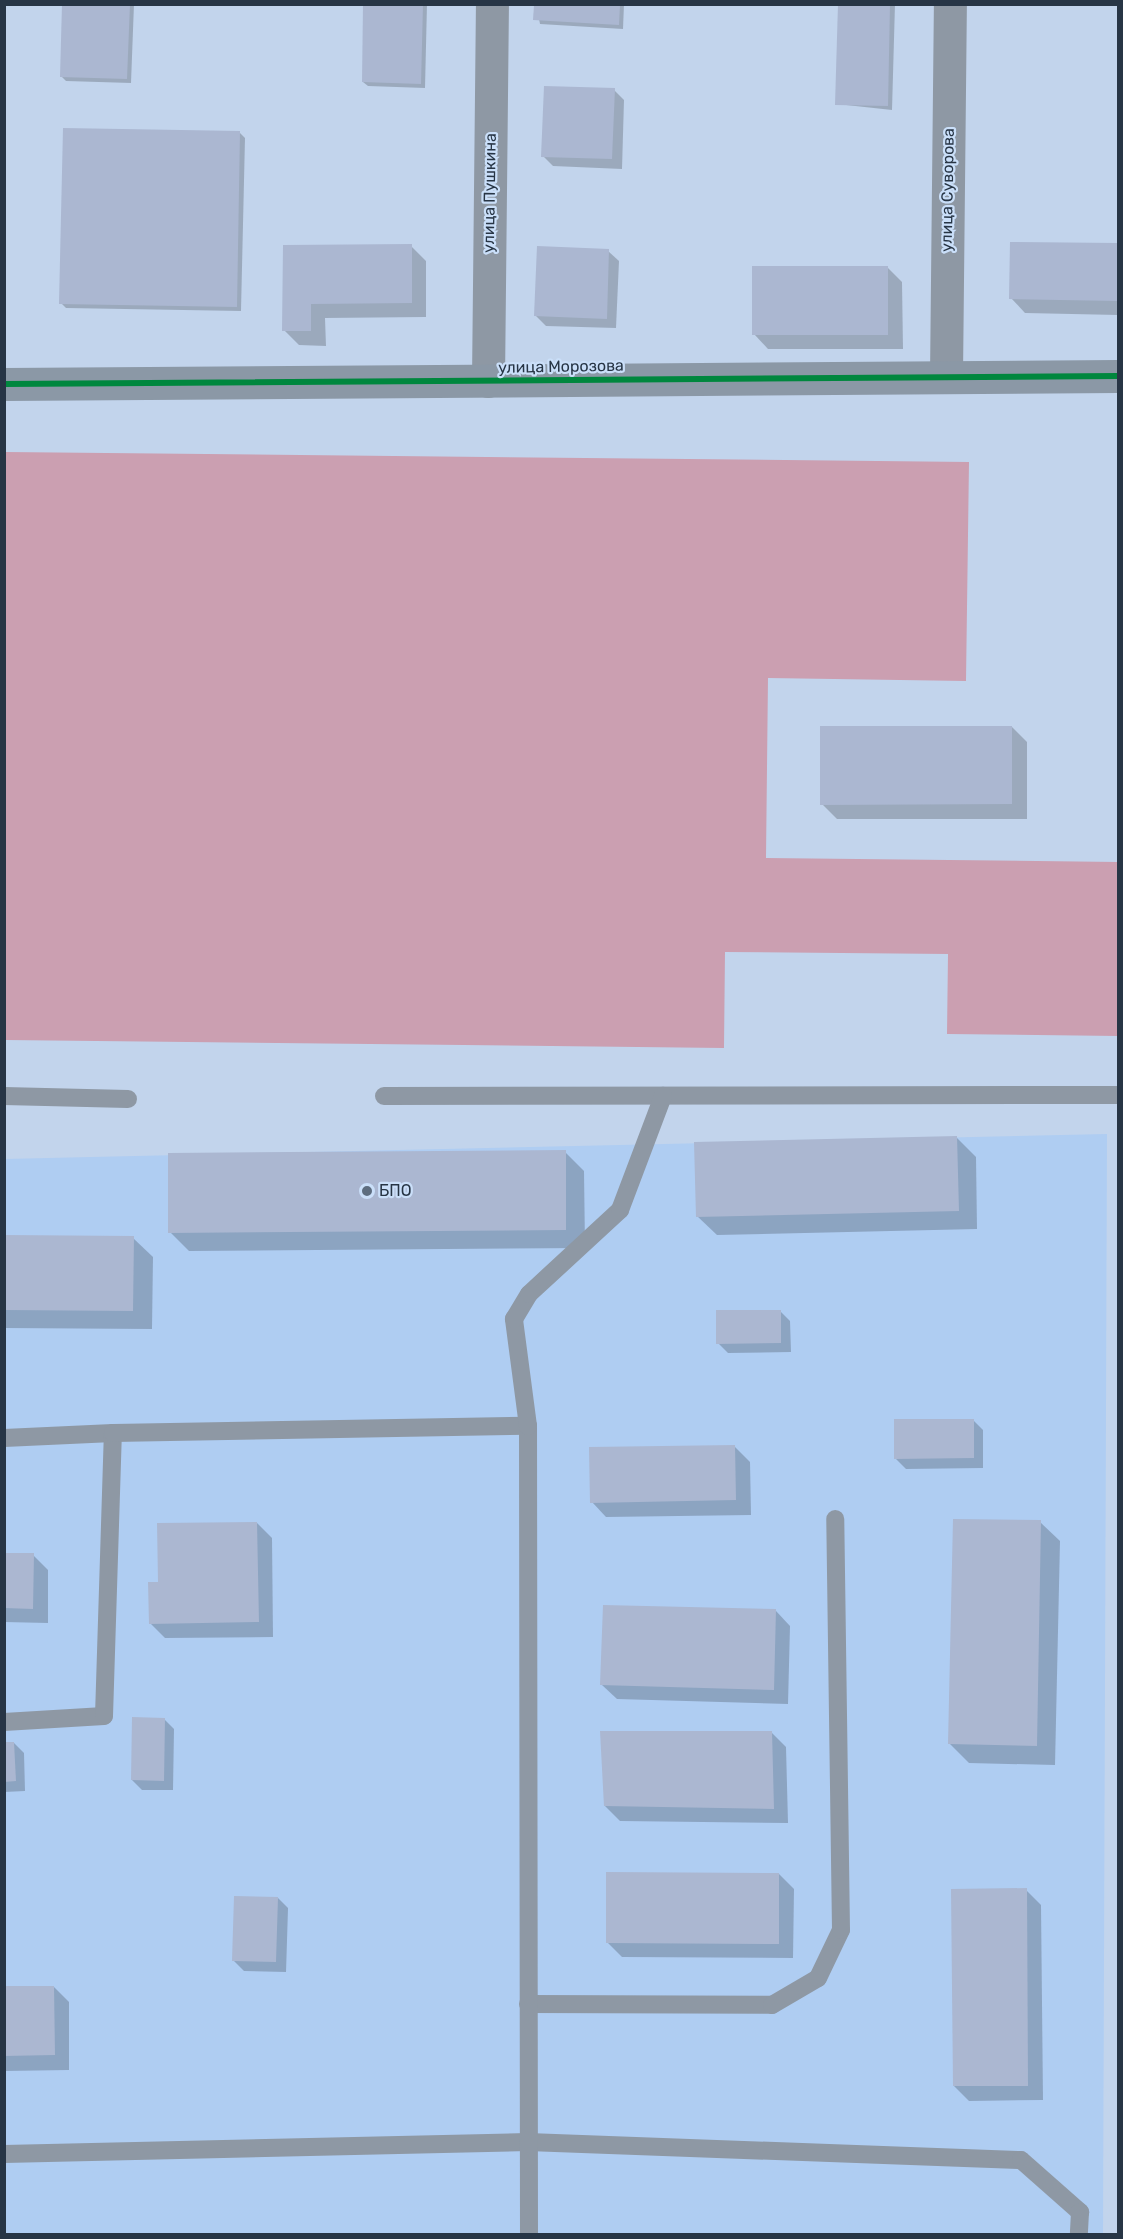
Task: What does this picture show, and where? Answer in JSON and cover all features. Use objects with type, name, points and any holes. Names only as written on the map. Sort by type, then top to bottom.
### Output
[{"type":"street","name":"улица Пушкина","points":[[488,381],[492,4]]},
{"type":"street","name":"улица Суворова","points":[[946,376],[950,4]]},
{"type":"street","name":"улица Морозова","points":[[4,384],[1119,376]]},
{"type":"lane","points":[[384,1096],[1119,1095]]},
{"type":"lane","points":[[4,1096],[128,1099]]},
{"type":"lane","points":[[529,2235],[528,1426],[514,1319],[529,1294],[621,1210],[663,1096]]},
{"type":"lane","points":[[4,1438],[113,1433],[528,1426]]},
{"type":"lane","points":[[4,1722],[104,1716],[113,1433]]},
{"type":"lane","points":[[528,2004],[772,2005],[818,1978],[841,1930],[835,1519]]},
{"type":"lane","points":[[4,2154],[528,2142],[1021,2160],[1080,2212],[1079,2235]]},
{"type":"shaded area","points":[[6,452],[969,462],[966,681],[768,678],[766,858],[1118,862],[1118,1036],[947,1034],[948,954],[725,952],[724,1048],[5,1040]]},
{"type":"shaded area","points":[[1107,1134],[1103,2234],[5,2234],[4,1159]]},
{"type":"building","points":[[62,4],[130,4],[127,79],[60,77]]},
{"type":"building","points":[[363,4],[423,4],[421,84],[362,82]]},
{"type":"building","points":[[838,4],[890,4],[888,106],[835,105]]},
{"type":"building","points":[[534,5],[620,5],[619,25],[533,20]]},
{"type":"building","points":[[544,86],[615,88],[612,159],[541,157]]},
{"type":"building","points":[[63,128],[240,131],[237,307],[59,304]]},
{"type":"building","points":[[1010,242],[1118,243],[1118,301],[1009,299]]},
{"type":"building","points":[[412,244],[412,303],[311,304],[311,331],[282,331],[283,245]]},
{"type":"building","points":[[537,246],[609,249],[607,319],[534,316]]},
{"type":"building","points":[[752,266],[888,266],[888,335],[752,335]]},
{"type":"building","points":[[820,726],[1012,726],[1012,804],[820,805]]},
{"type":"building","points":[[957,1136],[959,1211],[696,1217],[694,1142]]},
{"type":"building","name":"БПО","points":[[566,1150],[566,1230],[168,1233],[168,1153]]},
{"type":"building","points":[[4,1235],[134,1236],[133,1311],[4,1310]]},
{"type":"building","points":[[716,1310],[781,1310],[781,1343],[716,1344]]},
{"type":"building","points":[[894,1419],[974,1419],[974,1458],[894,1459]]},
{"type":"building","points":[[735,1445],[736,1500],[590,1503],[589,1447]]},
{"type":"building","points":[[953,1519],[1041,1520],[1037,1746],[948,1744]]},
{"type":"building","points":[[257,1522],[259,1622],[149,1624],[148,1582],[158,1582],[157,1523]]},
{"type":"building","points":[[4,1553],[34,1553],[33,1609],[4,1608]]},
{"type":"building","points":[[603,1605],[776,1609],[774,1690],[600,1685]]},
{"type":"building","points":[[132,1717],[165,1718],[164,1781],[131,1780]]},
{"type":"building","points":[[600,1731],[772,1731],[774,1809],[604,1806]]},
{"type":"building","points":[[4,1742],[14,1742],[16,1781],[4,1782]]},
{"type":"building","points":[[606,1872],[779,1873],[779,1944],[606,1943]]},
{"type":"building","points":[[1027,1888],[1028,2086],[953,2086],[951,1889]]},
{"type":"building","points":[[234,1896],[278,1897],[276,1962],[232,1961]]},
{"type":"building","points":[[4,1986],[54,1986],[55,2055],[4,2056]]},
{"type":"cycle path","points":[[4,384],[1118,376]]},
{"type":"place","name":"БПО","points":[[367,1191]]}]
